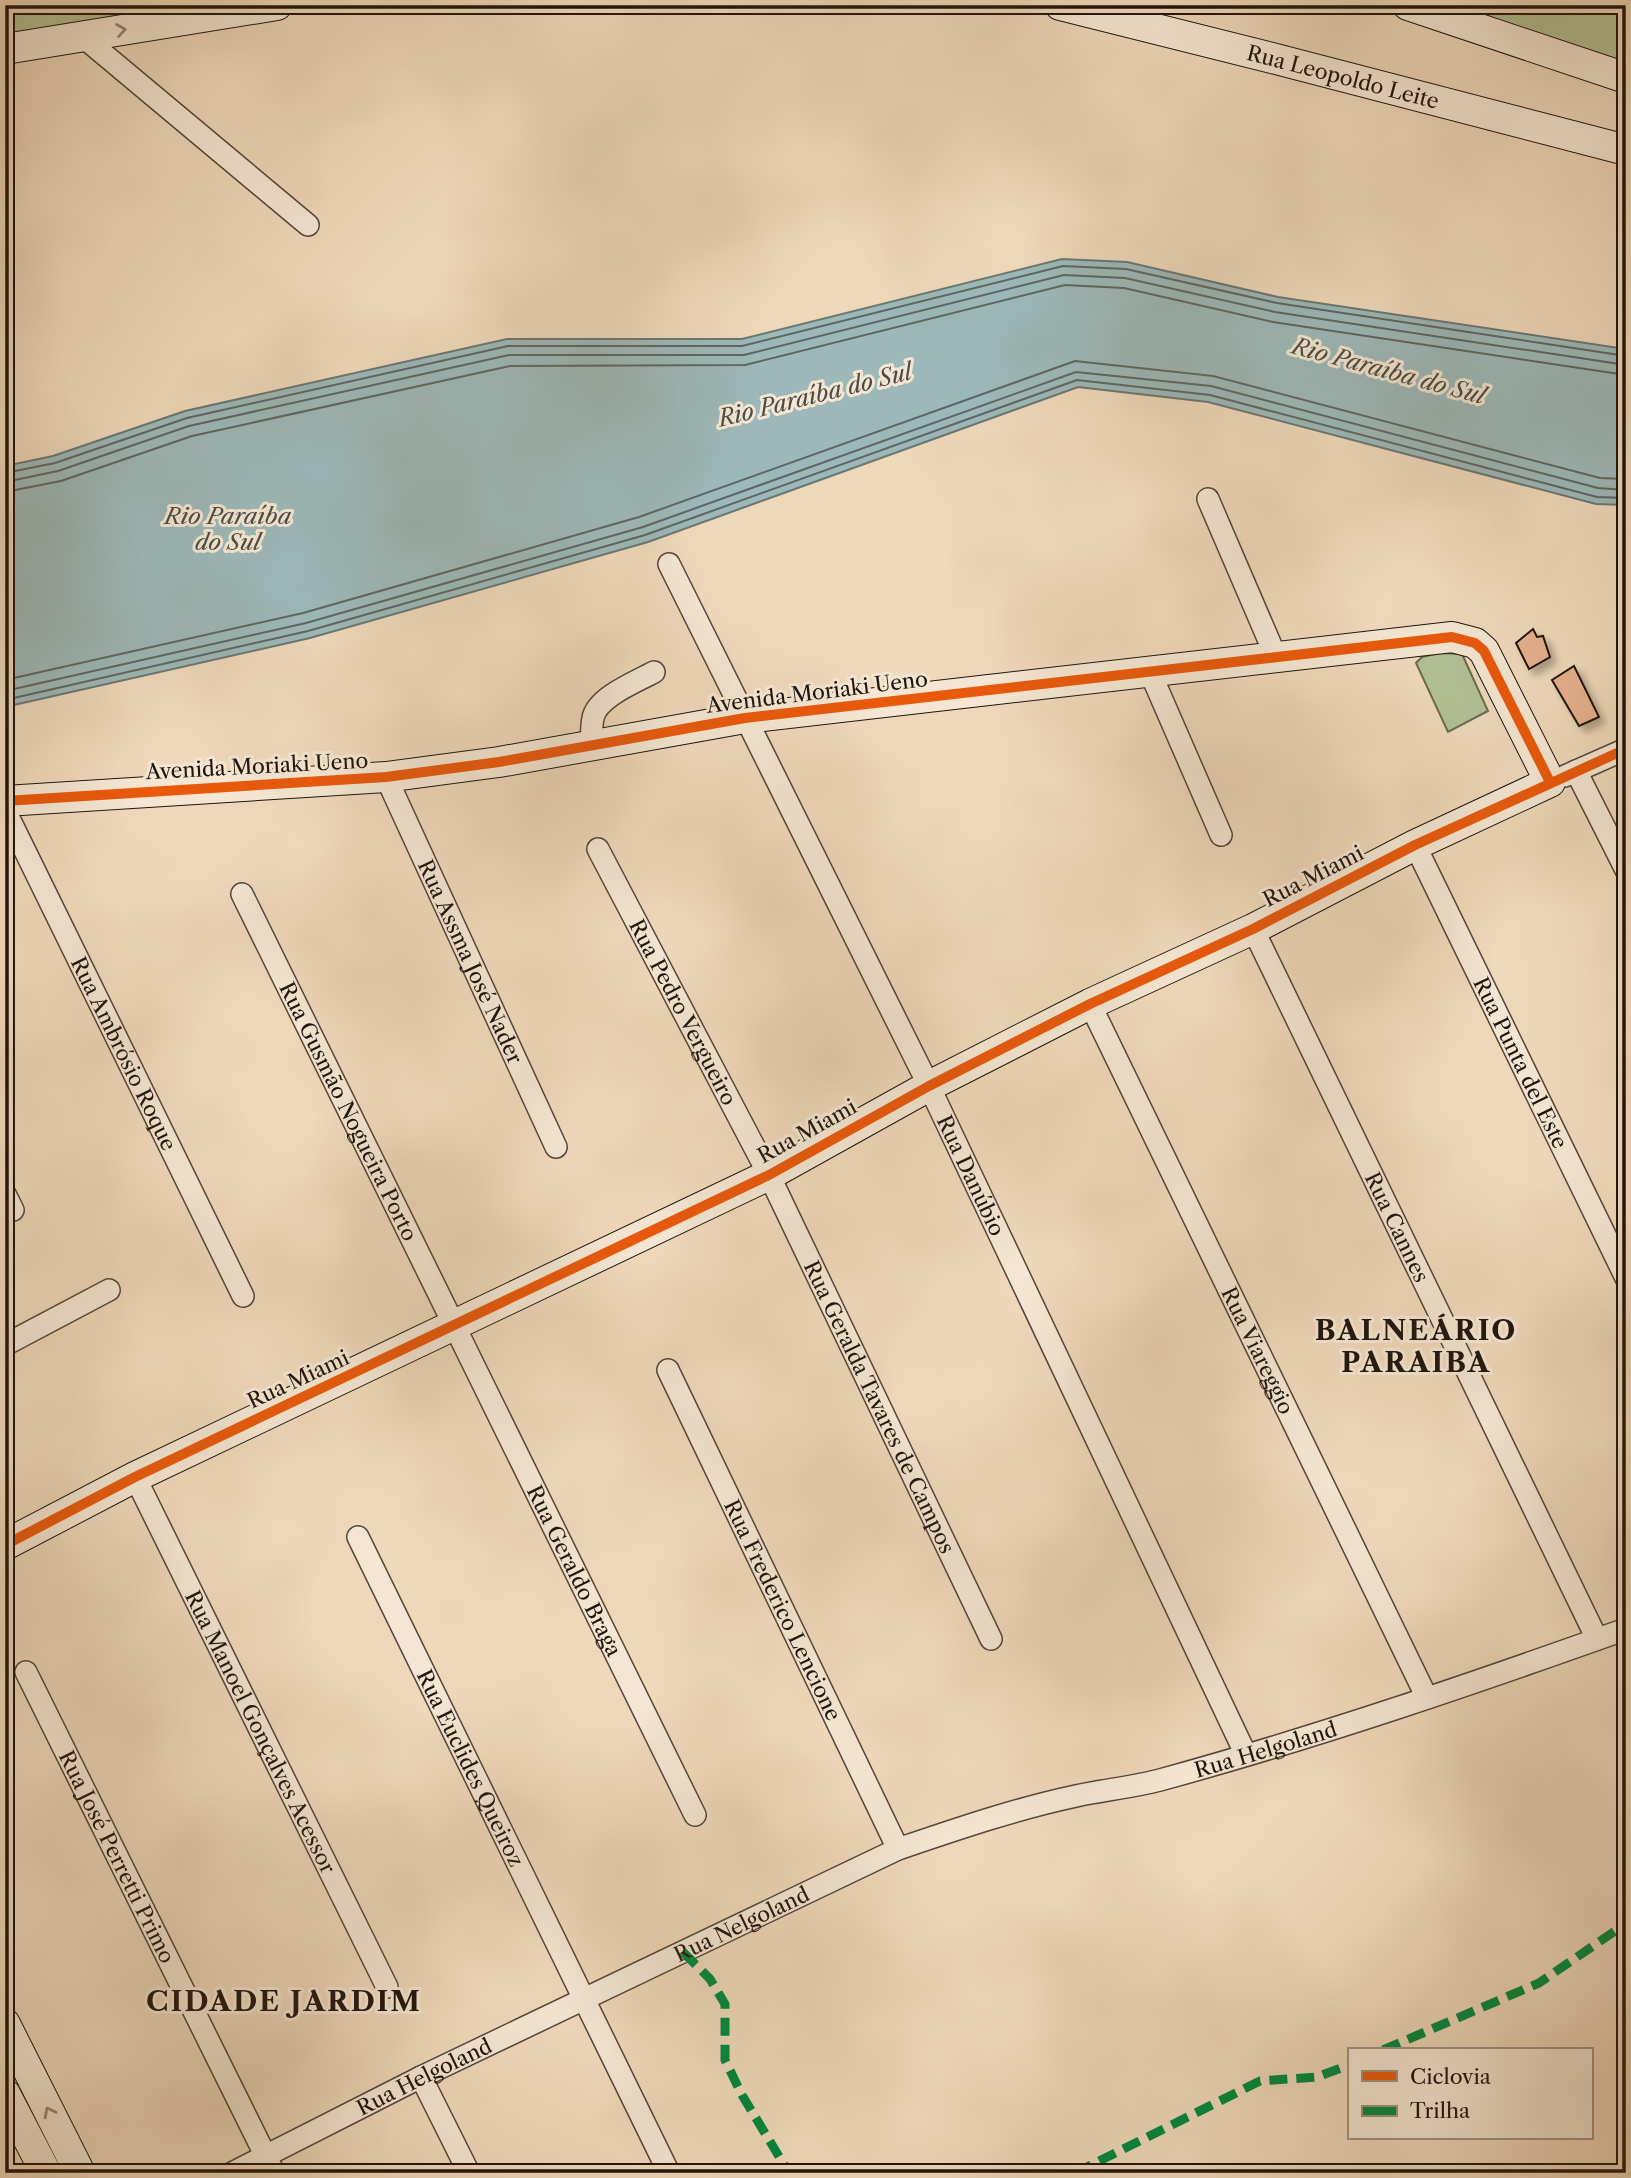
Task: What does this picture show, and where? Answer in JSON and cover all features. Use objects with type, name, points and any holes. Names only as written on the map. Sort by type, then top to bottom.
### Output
[{"type":"street","points":[[5,49],[276,5]]},
{"type":"street","points":[[1060,5],[1104,9]]},
{"type":"street","points":[[1408,5],[1626,78]]},
{"type":"street","name":"Rua Leopoldo Leite","points":[[1104,9],[1128,14],[1145,27],[1626,150]]},
{"type":"street","points":[[82,36],[308,225]]},
{"type":"street","points":[[1208,499],[1276,657]]},
{"type":"street","name":"Rua Danúbio","points":[[669,564],[929,1086],[1246,1755]]},
{"type":"street","name":"Avenida Moriaki Ueno","points":[[5,801],[386,778],[591,746],[745,718],[1452,637],[1475,643],[1484,651],[1563,777]]},
{"type":"street","points":[[591,746],[596,709],[604,700],[654,672]]},
{"type":"street","points":[[1150,672],[1222,835]]},
{"type":"street","name":"Rua Miami","points":[[5,1545],[135,1477],[769,1175],[929,1086],[1090,1004],[1253,929],[1415,845],[1626,749]]},
{"type":"street","points":[[1563,777],[1626,870]]},
{"type":"street","name":"Rua Assma José Nader","points":[[386,778],[556,1147]]},
{"type":"street","name":"Rua Ambrósio Roque","points":[[5,810],[243,1296]]},
{"type":"street","name":"Rua Punta del Este","points":[[1415,845],[1626,1278]]},
{"type":"street","name":"Rua Pedro Vergueiro","points":[[598,849],[769,1175]]},
{"type":"street","name":"Rua Gusmão Nogueira Porto","points":[[242,894],[455,1326]]},
{"type":"street","name":"Rua Cannes","points":[[1253,929],[1597,1639]]},
{"type":"street","name":"Rua Viareggio","points":[[1090,1004],[1427,1698]]},
{"type":"street","name":"Rua Geralda Tavares de Campos","points":[[769,1175],[991,1639]]},
{"type":"street","points":[[5,1345],[109,1290]]},
{"type":"street","name":"Rua Geraldo Braga","points":[[455,1326],[695,1815]]},
{"type":"street","name":"Rua Frederico Lencione","points":[[668,1370],[898,1849]]},
{"type":"street","name":"Rua Manoel Gonçalves Acessor","points":[[135,1477],[387,1987]]},
{"type":"street","name":"Rua Euclides Queiroz","points":[[358,1537],[668,2173]]},
{"type":"street","name":"Rua Helgoland","points":[[898,1849],[978,1822],[1075,1796],[1156,1781],[1246,1755],[1427,1698],[1626,1629]]},
{"type":"street","name":"Rua José Perretti Primo","points":[[26,1672],[270,2164]]},
{"type":"street","name":"Rua Nelgoland","points":[[584,1999],[898,1849]]},
{"type":"street","name":"Rua Helgoland","points":[[270,2164],[421,2077],[584,1999]]},
{"type":"street","points":[[5,2024],[80,2173]]},
{"type":"street","points":[[421,2077],[469,2173]]},
{"type":"street","points":[[5,2094],[46,2173]]},
{"type":"street","points":[[232,2173],[270,2164]]},
{"type":"green space","points":[[5,5],[201,5],[5,35]]},
{"type":"green space","points":[[1412,5],[1626,5],[1626,65]]},
{"type":"green space","points":[[1440,653],[1462,654],[1488,711],[1448,732],[1416,663],[1422,657]]},
{"type":"water","name":"Rio Paraíba do Sul","points":[[1062,259],[1127,262],[1278,297],[1626,349],[1626,505],[1596,504],[1208,402],[1078,387],[648,542],[310,638],[5,707],[5,466],[53,456],[185,411],[507,339],[742,339]]},
{"type":"building","points":[[1533,629],[1537,637],[1543,636],[1550,657],[1529,669],[1516,643]]},
{"type":"building","points":[[1574,666],[1599,717],[1579,726],[1552,680]]},
{"type":"marked path","points":[[1388,2048],[1539,1983],[1615,1931],[1626,1931]]},
{"type":"marked path","points":[[683,1952],[710,1979],[725,2004],[725,2060],[742,2095],[789,2173]]},
{"type":"marked path","points":[[1075,2173],[1260,2081],[1317,2077],[1348,2065]]},
{"type":"cycle path","points":[[5,801],[386,777],[499,762],[745,718],[1452,637],[1475,643],[1484,651],[1550,782]]},
{"type":"cycle path","points":[[5,1545],[135,1477],[769,1175],[929,1086],[1090,1004],[1253,929],[1415,845],[1626,749]]},
{"type":"district","name":"BALNEÁRIO PARAIBA","points":[[1416,1346]]},
{"type":"district","name":"CIDADE JARDIM","points":[[284,2001]]}]
